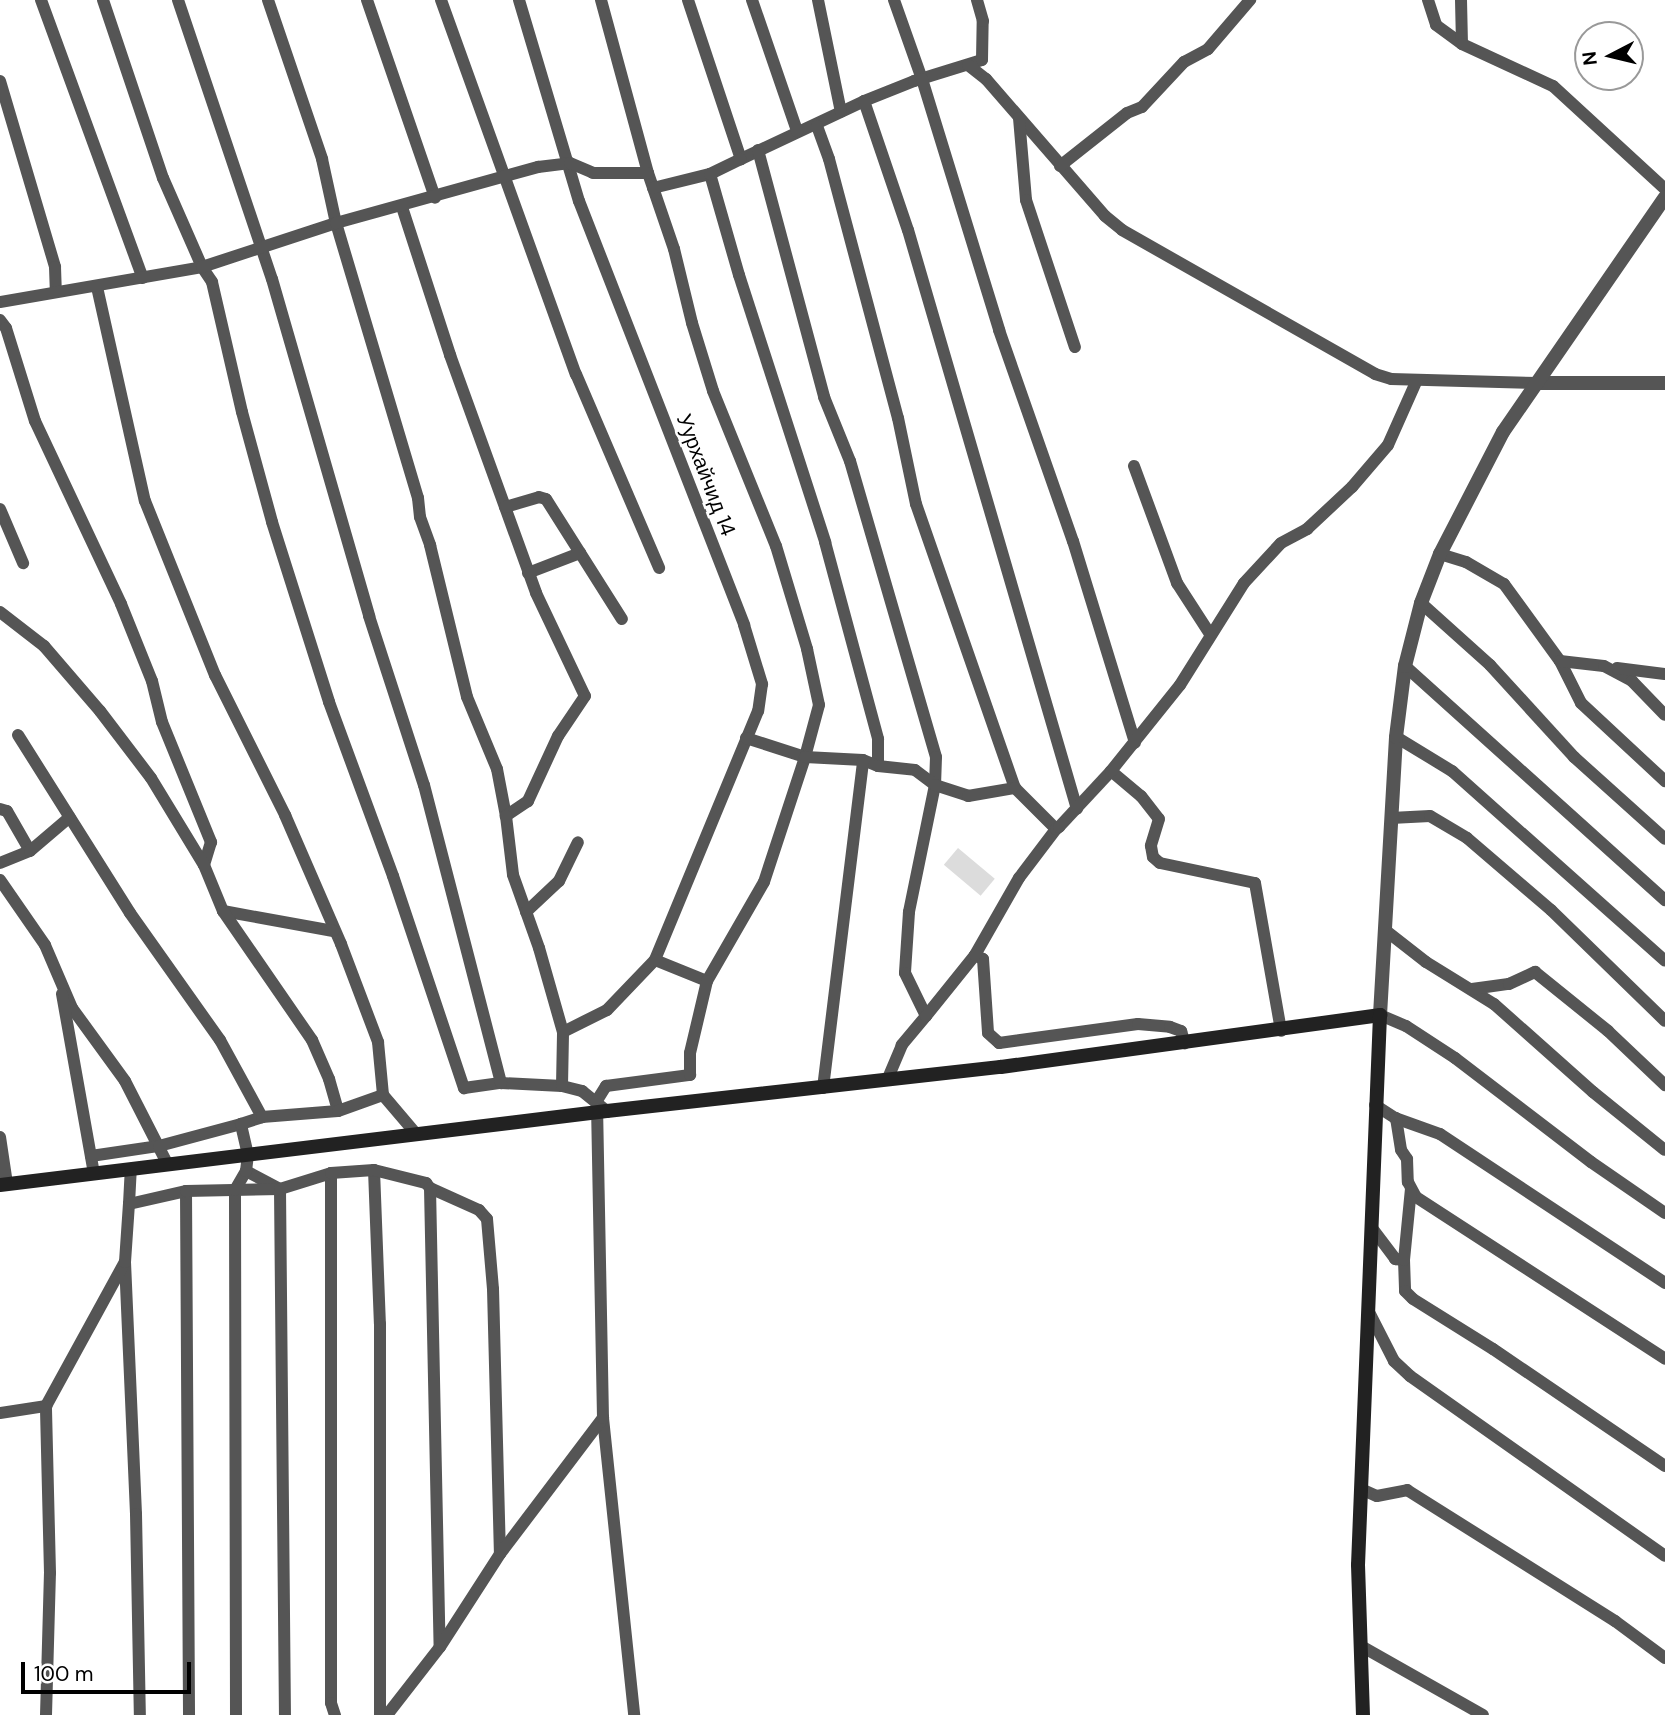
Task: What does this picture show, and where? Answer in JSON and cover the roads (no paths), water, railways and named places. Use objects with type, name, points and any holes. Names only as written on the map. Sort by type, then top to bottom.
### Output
[{"type":"main road","points":[[4,1184],[417,1135],[600,1108],[823,1088],[1280,1031],[1380,1015],[1358,1565],[1363,1715]]},
{"type":"street","points":[[41,0],[143,278]]},
{"type":"street","points":[[103,0],[163,178],[202,267],[212,282],[261,484],[317,666],[359,792],[393,876],[464,1088],[501,1083],[562,1086],[582,1091],[600,1108]]},
{"type":"street","points":[[178,0],[272,279],[369,616],[424,785],[501,1083]]},
{"type":"street","points":[[268,0],[323,159],[336,223],[418,498],[420,517],[430,545],[467,697],[497,769],[513,875],[563,1032],[562,1086]]},
{"type":"street","points":[[367,0],[435,198]]},
{"type":"street","points":[[440,0],[596,426],[659,568]]},
{"type":"street","name":"Уурхайчид 14","points":[[519,0],[570,163],[579,201],[744,625],[762,684],[758,711],[655,960]]},
{"type":"street","points":[[601,0],[648,173],[674,249],[692,323],[713,391],[776,546],[807,649],[819,705],[764,882],[707,981],[690,1053],[690,1075],[606,1086],[600,1108],[603,1419],[634,1715]]},
{"type":"street","points":[[688,0],[741,159]]},
{"type":"street","points":[[752,0],[797,131]]},
{"type":"street","points":[[818,0],[841,112]]},
{"type":"street","points":[[894,0],[922,79],[999,330],[1073,541],[1135,743]]},
{"type":"street","points":[[653,188],[710,174],[797,131],[817,126],[864,101],[982,60],[983,21],[977,0]]},
{"type":"street","points":[[1060,166],[1128,113],[1142,107],[1184,62],[1208,49],[1250,0]]},
{"type":"street","points":[[1428,0],[1436,25],[1462,44],[1553,86],[1665,189]]},
{"type":"street","points":[[1461,0],[1462,44]]},
{"type":"street","points":[[968,65],[986,79],[1060,166],[1122,229],[1375,374],[1391,379],[1417,380],[1665,383]]},
{"type":"street","points":[[0,81],[55,267],[56,292]]},
{"type":"street","points":[[864,101],[908,230],[1077,809]]},
{"type":"street","points":[[1019,118],[1026,200],[1075,347]]},
{"type":"street","points":[[817,126],[829,159],[898,418],[916,503],[1015,788],[1056,829]]},
{"type":"street","points":[[758,150],[824,397],[850,461],[867,526],[891,592],[936,757],[935,785],[914,882],[905,973],[926,1016]]},
{"type":"street","points":[[0,302],[202,267],[259,246],[336,223],[435,198],[538,167],[570,163],[593,173],[648,173]]},
{"type":"street","points":[[710,174],[739,275],[825,542],[878,739],[877,766]]},
{"type":"street","points":[[1665,197],[1503,432],[1440,554],[1421,603],[1405,666],[1396,737],[1380,1015],[1406,1026],[1455,1058],[1591,1162],[1665,1213]]},
{"type":"street","points":[[402,207],[450,355],[528,573],[585,696],[558,736],[528,802],[506,816]]},
{"type":"street","points":[[97,287],[145,501],[215,675],[285,815],[332,931],[341,944],[378,1042],[383,1095],[417,1135]]},
{"type":"street","points":[[0,320],[6,328],[35,421],[121,604],[152,681],[162,722],[211,842],[204,865]]},
{"type":"street","points":[[887,1080],[902,1045],[975,954],[1019,878],[1056,829],[1111,772],[1180,685],[1244,583],[1281,543],[1307,529],[1352,487],[1388,445],[1417,380]]},
{"type":"street","points":[[1134,466],[1177,583],[1210,635]]},
{"type":"street","points":[[505,507],[539,497],[546,499],[622,619]]},
{"type":"street","points":[[0,509],[23,563]]},
{"type":"street","points":[[528,573],[580,552]]},
{"type":"street","points":[[1440,554],[1492,574],[1504,584],[1560,661],[1581,704],[1665,781]]},
{"type":"street","points":[[1421,603],[1490,665],[1574,757],[1665,839]]},
{"type":"street","points":[[0,612],[44,646],[100,711],[151,778],[204,865],[223,911],[312,1040],[329,1079],[338,1111]]},
{"type":"street","points":[[1560,661],[1665,674]]},
{"type":"street","points":[[1405,666],[1665,900]]},
{"type":"street","points":[[1604,666],[1632,681],[1665,715]]},
{"type":"street","points":[[18,735],[130,913],[220,1040],[262,1117]]},
{"type":"street","points":[[1396,737],[1452,771],[1665,961]]},
{"type":"street","points":[[746,738],[805,757],[863,760],[877,766],[915,770],[935,785],[968,796],[1015,788]]},
{"type":"street","points":[[823,1088],[863,760]]},
{"type":"street","points":[[1111,772],[1141,796],[1159,819],[1151,846],[1153,857],[1160,863],[1255,883],[1280,1031]]},
{"type":"street","points":[[0,809],[7,811],[30,851]]},
{"type":"street","points":[[1391,818],[1430,816],[1467,838],[1551,910],[1665,1021]]},
{"type":"street","points":[[0,863],[30,851],[70,817]]},
{"type":"street","points":[[526,912],[559,881],[578,842]]},
{"type":"street","points":[[0,880],[29,918],[58,973],[72,1007],[125,1081],[168,1165]]},
{"type":"street","points":[[223,911],[332,931]]},
{"type":"street","points":[[1385,930],[1426,962],[1494,1004],[1593,1092],[1665,1150]]},
{"type":"street","points":[[975,954],[983,959],[988,1033],[999,1042],[1138,1024],[1170,1027],[1181,1031],[1185,1043]]},
{"type":"street","points":[[563,1032],[607,1010],[655,960],[707,981]]},
{"type":"street","points":[[1472,989],[1509,984],[1535,972],[1608,1031],[1665,1085]]},
{"type":"street","points":[[58,973],[94,1173]]},
{"type":"street","points":[[91,1156],[159,1146],[262,1117],[338,1111],[383,1095]]},
{"type":"street","points":[[1375,1105],[1396,1118],[1440,1134],[1665,1283]]},
{"type":"street","points":[[1396,1118],[1411,1189],[1404,1260],[1405,1291],[1413,1300],[1493,1349],[1665,1466]]},
{"type":"street","points":[[236,1715],[235,1190],[246,1171],[248,1155],[241,1124]]},
{"type":"street","points":[[0,1137],[4,1184]]},
{"type":"street","points":[[131,1169],[125,1262],[136,1501],[140,1715]]},
{"type":"street","points":[[129,1204],[186,1191],[280,1189],[331,1173],[374,1170],[426,1184],[479,1210],[487,1219],[493,1289],[500,1553]]},
{"type":"street","points":[[374,1170],[380,1324],[380,1715]]},
{"type":"street","points":[[246,1171],[280,1189]]},
{"type":"street","points":[[331,1173],[331,1703],[335,1715]]},
{"type":"street","points":[[430,1188],[440,1647]]},
{"type":"street","points":[[280,1189],[285,1715]]},
{"type":"street","points":[[1411,1189],[1416,1197],[1665,1359]]},
{"type":"street","points":[[186,1191],[189,1715]]},
{"type":"street","points":[[1372,1227],[1395,1259],[1404,1260]]},
{"type":"street","points":[[46,1715],[50,1573],[46,1406],[125,1262]]},
{"type":"street","points":[[1370,1314],[1394,1361],[1410,1376],[1665,1556]]},
{"type":"street","points":[[0,1413],[46,1406]]},
{"type":"street","points":[[387,1715],[440,1647],[500,1553],[603,1419]]},
{"type":"street","points":[[1361,1489],[1377,1496],[1407,1490],[1615,1621],[1665,1658]]},
{"type":"street","points":[[1361,1646],[1482,1715]]}]
